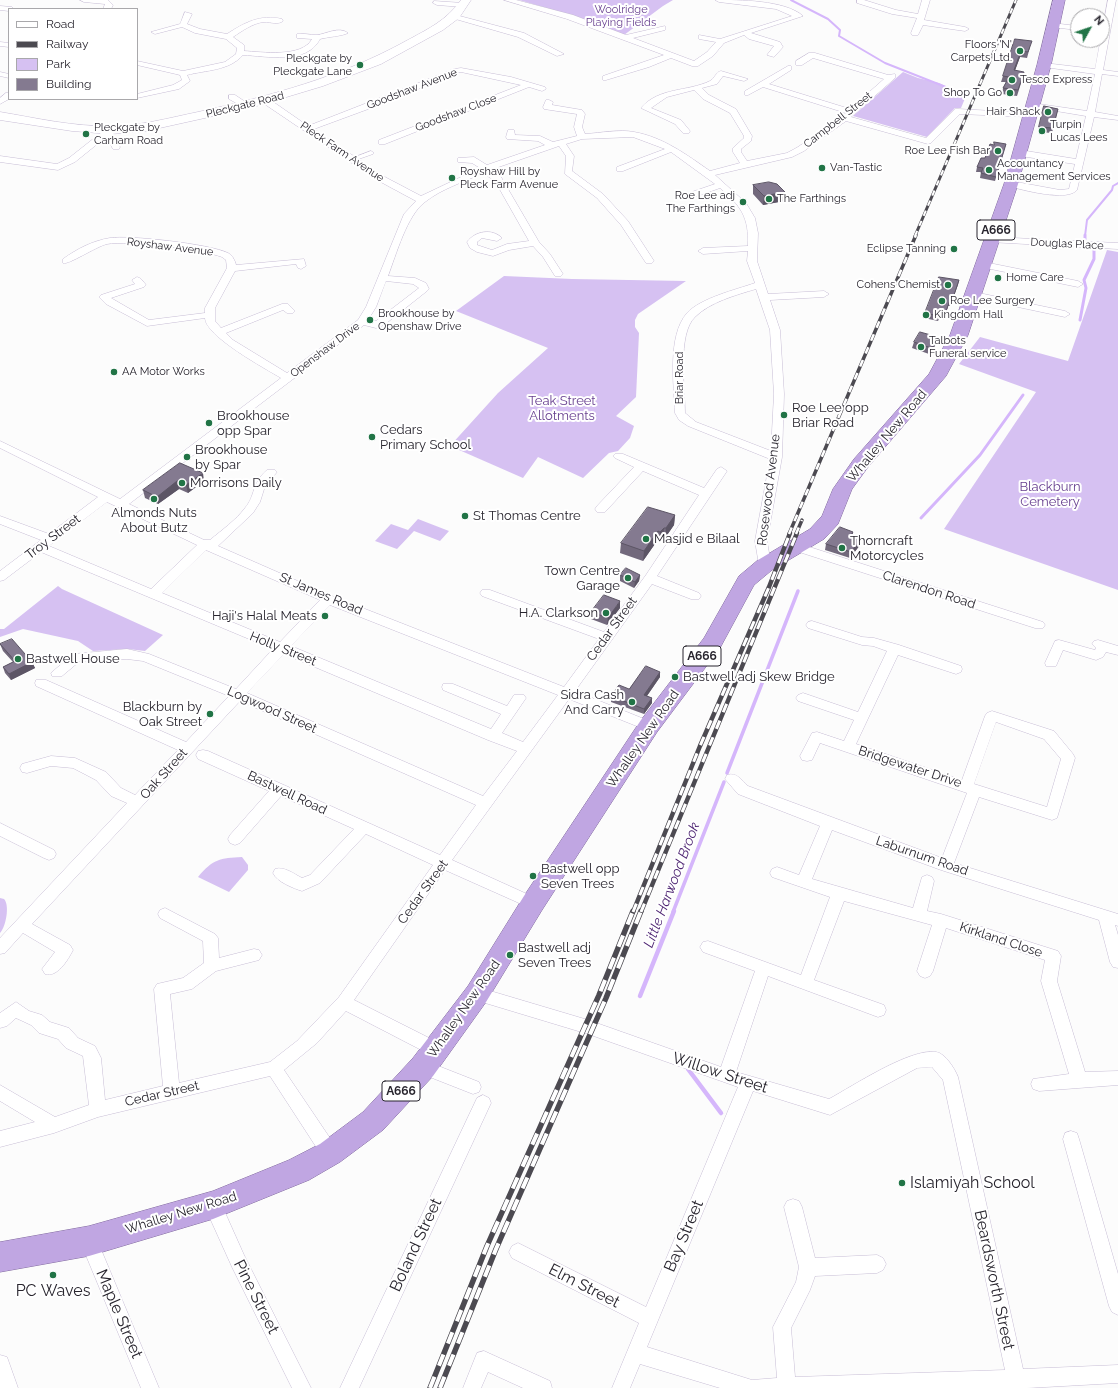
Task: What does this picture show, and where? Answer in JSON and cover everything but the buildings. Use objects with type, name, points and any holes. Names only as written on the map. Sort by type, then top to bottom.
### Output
[{"type":"highway","name":"Whalley New Road","points":[[0,1257],[89,1241],[213,1205],[299,1170],[330,1153],[373,1121],[429,1058],[477,994],[533,903],[649,726],[712,643],[746,581],[765,564],[797,547],[817,534],[830,519],[843,488],[861,463],[937,376],[959,335],[1011,184],[1044,65],[1059,0]]},
{"type":"main road","name":"Pleckgate Road","points":[[0,116],[72,128],[110,130],[146,127],[246,106],[319,84],[376,62],[440,28],[456,16],[464,3]]},
{"type":"street","points":[[84,0],[107,2],[109,5],[108,8]]},
{"type":"street","points":[[508,0],[570,18],[695,64],[712,53],[721,41],[729,36],[799,16],[778,7],[728,5],[719,0]]},
{"type":"street","points":[[914,33],[926,0]]},
{"type":"street","points":[[1110,12],[1112,0]]},
{"type":"street","points":[[860,1],[920,19],[965,29]]},
{"type":"street","points":[[437,3],[464,3]]},
{"type":"street","points":[[183,25],[188,14]]},
{"type":"street","points":[[456,16],[521,35],[560,54]]},
{"type":"street","points":[[228,37],[253,21],[265,19],[279,21]]},
{"type":"street","points":[[138,63],[170,69],[182,74],[229,63],[236,60],[241,52],[239,45],[228,37],[198,31],[183,25],[155,32]]},
{"type":"street","points":[[1054,25],[1070,27]]},
{"type":"street","points":[[624,38],[662,28]]},
{"type":"street","points":[[300,36],[317,37],[344,32]]},
{"type":"street","points":[[744,32],[752,37],[777,44],[779,47],[778,49],[771,55]]},
{"type":"street","points":[[241,52],[291,54],[314,43],[317,37]]},
{"type":"street","points":[[702,37],[721,41]]},
{"type":"street","points":[[1011,184],[1068,193],[1073,190],[1091,114],[1102,48]]},
{"type":"street","points":[[606,78],[631,68],[661,60],[670,55]]},
{"type":"street","name":"Campbell Street","points":[[709,174],[745,164],[789,155],[801,149],[848,115],[890,77],[833,59],[812,55],[799,63]]},
{"type":"street","points":[[1044,65],[1118,74]]},
{"type":"street","points":[[748,93],[788,68]]},
{"type":"street","name":"Goodshaw Avenue","points":[[307,129],[387,99],[454,71],[468,70],[530,84],[542,89]]},
{"type":"street","points":[[686,131],[678,122],[642,109],[664,95],[714,82],[721,73],[744,79]]},
{"type":"street","points":[[138,96],[151,94],[182,84],[186,81],[182,74]]},
{"type":"street","name":"Goodshaw Close","points":[[382,142],[530,84]]},
{"type":"street","points":[[762,84],[848,115],[928,140],[958,111],[1031,110],[1118,116]]},
{"type":"street","points":[[696,87],[706,97],[733,111],[748,136],[748,139],[737,148],[739,158],[745,164]]},
{"type":"street","points":[[0,102],[8,96]]},
{"type":"street","points":[[232,97],[246,106]]},
{"type":"street","name":"Pleck Farm Avenue","points":[[266,100],[380,178],[421,200]]},
{"type":"street","points":[[549,102],[547,107],[579,112],[581,114],[578,127],[582,137]]},
{"type":"street","points":[[110,130],[110,137],[116,147]]},
{"type":"street","points":[[0,159],[58,167],[72,160],[110,130]]},
{"type":"street","points":[[511,132],[510,137],[540,139],[556,143],[570,154],[571,161],[568,172],[600,196],[626,223],[649,261]]},
{"type":"street","name":"Openshaw Drive","points":[[121,504],[362,322],[371,307],[409,214],[421,200],[484,168],[556,143],[582,137],[633,134],[648,138],[672,149]]},
{"type":"street","points":[[620,168],[672,149]]},
{"type":"street","name":"Rosewood Avenue","points":[[672,149],[709,174],[743,205],[753,233],[752,261],[761,284],[775,330],[779,394],[776,457],[761,541],[765,564]]},
{"type":"street","points":[[353,159],[371,152]]},
{"type":"street","points":[[1020,153],[1079,162]]},
{"type":"street","points":[[461,160],[474,160],[498,180],[535,243],[547,256],[558,274]]},
{"type":"street","points":[[632,164],[643,171]]},
{"type":"street","points":[[686,197],[721,185]]},
{"type":"street","points":[[497,238],[491,235],[478,236],[472,242],[473,246],[486,253],[493,253],[507,247],[535,243]]},
{"type":"street","name":"Royshaw Avenue","points":[[66,260],[87,247],[102,242],[116,240],[215,251],[226,255],[232,262],[232,268]]},
{"type":"street","name":"Douglas Place","points":[[992,240],[1118,246]]},
{"type":"street","points":[[703,251],[753,248]]},
{"type":"street","points":[[288,378],[230,342],[210,322],[209,315],[210,308],[232,268],[301,261],[301,266]]},
{"type":"street","points":[[984,265],[1078,284]]},
{"type":"street","points":[[362,322],[376,325],[380,323],[424,289],[423,285],[415,281],[382,278]]},
{"type":"street","points":[[137,280],[141,285],[104,297],[108,302],[146,323],[209,315]]},
{"type":"street","name":"Briar Road","points":[[761,284],[720,299],[691,315],[684,326],[680,346],[680,413],[683,418],[692,424],[776,457]]},
{"type":"street","points":[[765,297],[824,294]]},
{"type":"street","points":[[974,294],[1065,314]]},
{"type":"street","points":[[219,332],[285,306],[290,311]]},
{"type":"street","name":"St James Road","points":[[0,444],[106,497],[328,599],[567,692],[649,726]]},
{"type":"street","points":[[619,456],[706,493]]},
{"type":"street","points":[[601,509],[641,466]]},
{"type":"street","name":"Cedar Street","points":[[0,1139],[54,1125],[98,1109],[274,1068],[291,1057],[322,1028],[344,1002],[443,864],[484,803],[526,749],[650,578],[721,471]]},
{"type":"street","points":[[152,595],[252,508],[263,478],[270,472]]},
{"type":"street","name":"Troy Street","points":[[0,577],[106,497]]},
{"type":"street","points":[[0,520],[50,539]]},
{"type":"street","name":"Holly Street","points":[[40,547],[152,595],[526,749]]},
{"type":"street","name":"Clarendon Road","points":[[797,547],[1038,625]]},
{"type":"street","points":[[650,578],[695,596]]},
{"type":"street","points":[[486,593],[606,637]]},
{"type":"street","name":"Oak Street","points":[[0,948],[328,599]]},
{"type":"street","points":[[812,625],[862,641],[874,642],[894,648],[956,669]]},
{"type":"street","points":[[1051,663],[1059,644],[1096,655],[1099,654],[1101,645],[1118,651]]},
{"type":"street","name":"Bridgewater Drive","points":[[894,648],[848,747],[971,788],[946,866]]},
{"type":"street","name":"Logwood Street","points":[[57,673],[77,657],[126,654],[146,658],[239,695],[484,803]]},
{"type":"street","name":"Bastwell Road","points":[[41,683],[533,903]]},
{"type":"street","points":[[448,687],[509,712]]},
{"type":"street","points":[[493,736],[519,698]]},
{"type":"street","points":[[803,698],[862,718]]},
{"type":"street","points":[[992,716],[1048,735],[1068,758],[1052,814],[971,788],[992,716]]},
{"type":"street","points":[[807,756],[817,737],[848,747]]},
{"type":"street","points":[[27,768],[53,757],[75,763],[101,776],[116,792],[138,802]]},
{"type":"street","name":"Laburnum Road","points":[[732,779],[743,790],[828,823],[946,866],[1112,918]]},
{"type":"street","points":[[236,839],[279,789]]},
{"type":"street","points":[[803,882],[828,823]]},
{"type":"street","points":[[280,873],[302,885],[315,879],[363,828]]},
{"type":"street","points":[[0,829],[49,854]]},
{"type":"street","name":"Kirkland Close","points":[[777,873],[839,894],[918,916],[942,920],[1053,956],[1049,981],[1079,1080]]},
{"type":"street","points":[[918,916],[927,882]]},
{"type":"street","points":[[805,983],[839,894]]},
{"type":"street","points":[[165,914],[210,938],[212,966]]},
{"type":"street","points":[[1112,918],[1118,962]]},
{"type":"street","name":"Kirkland Close","points":[[925,971],[942,920]]},
{"type":"street","points":[[22,925],[65,950],[50,969]]},
{"type":"street","points":[[708,947],[878,1010]]},
{"type":"street","points":[[172,1092],[162,990],[187,984],[212,966],[254,955]]},
{"type":"street","points":[[726,1076],[764,967]]},
{"type":"street","name":"Willow Street","points":[[477,994],[588,1027],[726,1076],[830,1107],[915,1061],[936,1059],[950,1077]]},
{"type":"street","points":[[344,1002],[473,1087]]},
{"type":"street","points":[[1,1020],[16,1009],[24,1016],[36,1020],[45,1028],[63,1033],[72,1043],[89,1051],[93,1058],[98,1109]]},
{"type":"street","points":[[274,1068],[330,1153]]},
{"type":"street","name":"Beardsworth Street","points":[[950,1077],[1017,1384]]},
{"type":"street","points":[[1039,1084],[1118,1078]]},
{"type":"street","name":"Bay Street","points":[[621,1388],[748,1083]]},
{"type":"street","points":[[0,1092],[54,1125]]},
{"type":"street","name":"Boland Street","points":[[349,1388],[483,1103]]},
{"type":"street","points":[[1071,1139],[1118,1306]]},
{"type":"street","name":"Pine Street","points":[[213,1205],[238,1261],[302,1388]]},
{"type":"street","points":[[787,1387],[782,1327],[804,1284],[808,1267],[792,1207]]},
{"type":"street","name":"Maple Street","points":[[89,1241],[150,1388]]},
{"type":"street","name":"Elm Street","points":[[518,1252],[650,1319]]},
{"type":"street","points":[[808,1267],[877,1264]]},
{"type":"street","points":[[636,1353],[750,1388]]},
{"type":"street","points":[[472,1388],[484,1360],[543,1388]]},
{"type":"street","points":[[0,1364],[8,1388]]},
{"type":"street","points":[[755,1388],[1017,1384],[1118,1374]]},
{"type":"green space","name":"Woolridge Playing Fields","points":[[519,0],[673,0],[624,35],[574,16]]},
{"type":"green space","points":[[903,72],[918,78],[939,83],[966,96],[961,108],[955,108],[927,137],[853,116]]},
{"type":"green space","name":"Blackburn Cemetery","points":[[1107,250],[1118,252],[1118,590],[944,529],[1036,392],[959,364],[980,337],[1068,361]]},
{"type":"green space","name":"Teak Street Allotments","points":[[504,276],[686,281],[638,314],[635,320],[635,327],[639,333],[636,397],[616,416],[634,426],[630,438],[618,451],[609,453],[583,478],[538,457],[523,478],[450,446],[498,393],[548,348],[456,311]]},
{"type":"green space","points":[[418,519],[449,531],[440,541],[414,531],[397,549],[375,541],[391,524],[408,530]]},
{"type":"green space","points":[[58,586],[163,635],[145,651],[128,649],[93,651],[78,641],[23,629],[0,637],[0,629],[4,629]]},
{"type":"green space","points":[[242,857],[248,865],[248,870],[229,892],[198,877],[208,866],[217,861],[228,858]]},
{"type":"green space","points":[[0,898],[4,899],[6,902],[7,911],[4,926],[0,933]]},
{"type":"waterway","points":[[791,0],[828,19],[840,30],[839,36],[885,63],[961,93]]},
{"type":"waterway","name":"Little Harwood Brook","points":[[1085,236],[1087,220],[1112,190],[1113,186],[1118,183]]},
{"type":"waterway","name":"Little Harwood Brook","points":[[1080,320],[1086,288],[1084,280],[1094,259],[1094,248]]},
{"type":"waterway","name":"Little Harwood Brook","points":[[921,518],[980,455],[1023,395]]},
{"type":"waterway","name":"Little Harwood Brook","points":[[727,773],[798,591]]},
{"type":"waterway","name":"Little Harwood Brook","points":[[673,912],[724,782]]},
{"type":"waterway","name":"Little Harwood Brook","points":[[640,996],[674,911]]},
{"type":"waterway","name":"Little Harwood Brook","points":[[688,1069],[721,1113]]},
{"type":"railway","points":[[915,236],[1016,0]]},
{"type":"railway","points":[[789,534],[916,235]]},
{"type":"railway","points":[[796,534],[802,520]]},
{"type":"railway","points":[[633,912],[700,746],[769,587],[790,533]]},
{"type":"railway","points":[[641,912],[797,533]]},
{"type":"railway","points":[[430,1388],[487,1246],[599,995],[633,911]]},
{"type":"railway","points":[[440,1388],[496,1249],[606,998],[641,911]]},
{"type":"place","name":"Floors 'N' Carpets Ltd.","points":[[1020,51]]},
{"type":"place","name":"Pleckgate by Pleckgate Lane","points":[[360,65]]},
{"type":"place","name":"Tesco Express","points":[[1012,80]]},
{"type":"place","name":"Shop To Go","points":[[1010,93]]},
{"type":"place","name":"Hair Shack","points":[[1048,112]]},
{"type":"place","name":"Turpin Lucas Lees","points":[[1042,131]]},
{"type":"place","name":"Pleckgate by Carham Road","points":[[86,134]]},
{"type":"place","name":"Roe Lee Fish Bar","points":[[998,151]]},
{"type":"place","name":"Van-Tastic","points":[[822,168]]},
{"type":"place","name":"Accountancy Management Services","points":[[989,170]]},
{"type":"place","name":"Royshaw Hill by Pleck Farm Avenue","points":[[452,178]]},
{"type":"place","name":"The Farthings","points":[[769,199]]},
{"type":"place","name":"Roe Lee adj The Farthings","points":[[743,202]]},
{"type":"place","name":"Eclipse Tanning","points":[[954,249]]},
{"type":"place","name":"Home Care","points":[[998,278]]},
{"type":"place","name":"Cohens Chemist","points":[[948,285]]},
{"type":"place","name":"Roe Lee Surgery","points":[[942,301]]},
{"type":"place","name":"Kingdom Hall","points":[[926,315]]},
{"type":"place","name":"Brookhouse by Openshaw Drive","points":[[370,320]]},
{"type":"place","name":"Talbots Funeral service","points":[[921,347]]},
{"type":"place","name":"AA Motor Works","points":[[114,372]]},
{"type":"place","name":"Roe Lee opp Briar Road","points":[[784,415]]},
{"type":"place","name":"Brookhouse opp Spar","points":[[209,423]]},
{"type":"place","name":"Cedars Primary School","points":[[372,437]]},
{"type":"place","name":"Brookhouse by Spar","points":[[187,457]]},
{"type":"place","name":"Morrisons Daily","points":[[182,483]]},
{"type":"place","name":"Almonds Nuts About Butz","points":[[154,499]]},
{"type":"place","name":"St Thomas Centre","points":[[465,516]]},
{"type":"place","name":"Masjid e Bilaal","points":[[646,539]]},
{"type":"place","name":"Thorncraft Motorcycles","points":[[842,548]]},
{"type":"place","name":"Town Centre Garage","points":[[628,578]]},
{"type":"place","name":"H.A. Clarkson","points":[[606,613]]},
{"type":"place","name":"Haji's Halal Meats","points":[[325,616]]},
{"type":"place","name":"Bastwell House","points":[[18,659]]},
{"type":"place","name":"Bastwell adj Skew Bridge","points":[[675,677]]},
{"type":"place","name":"Sidra Cash And Carry","points":[[632,702]]},
{"type":"place","name":"Blackburn by Oak Street","points":[[210,714]]},
{"type":"place","name":"Bastwell opp Seven Trees","points":[[533,876]]},
{"type":"place","name":"Bastwell adj Seven Trees","points":[[510,955]]},
{"type":"place","name":"Islamiyah School","points":[[902,1183]]},
{"type":"place","name":"PC Waves","points":[[53,1275]]}]
